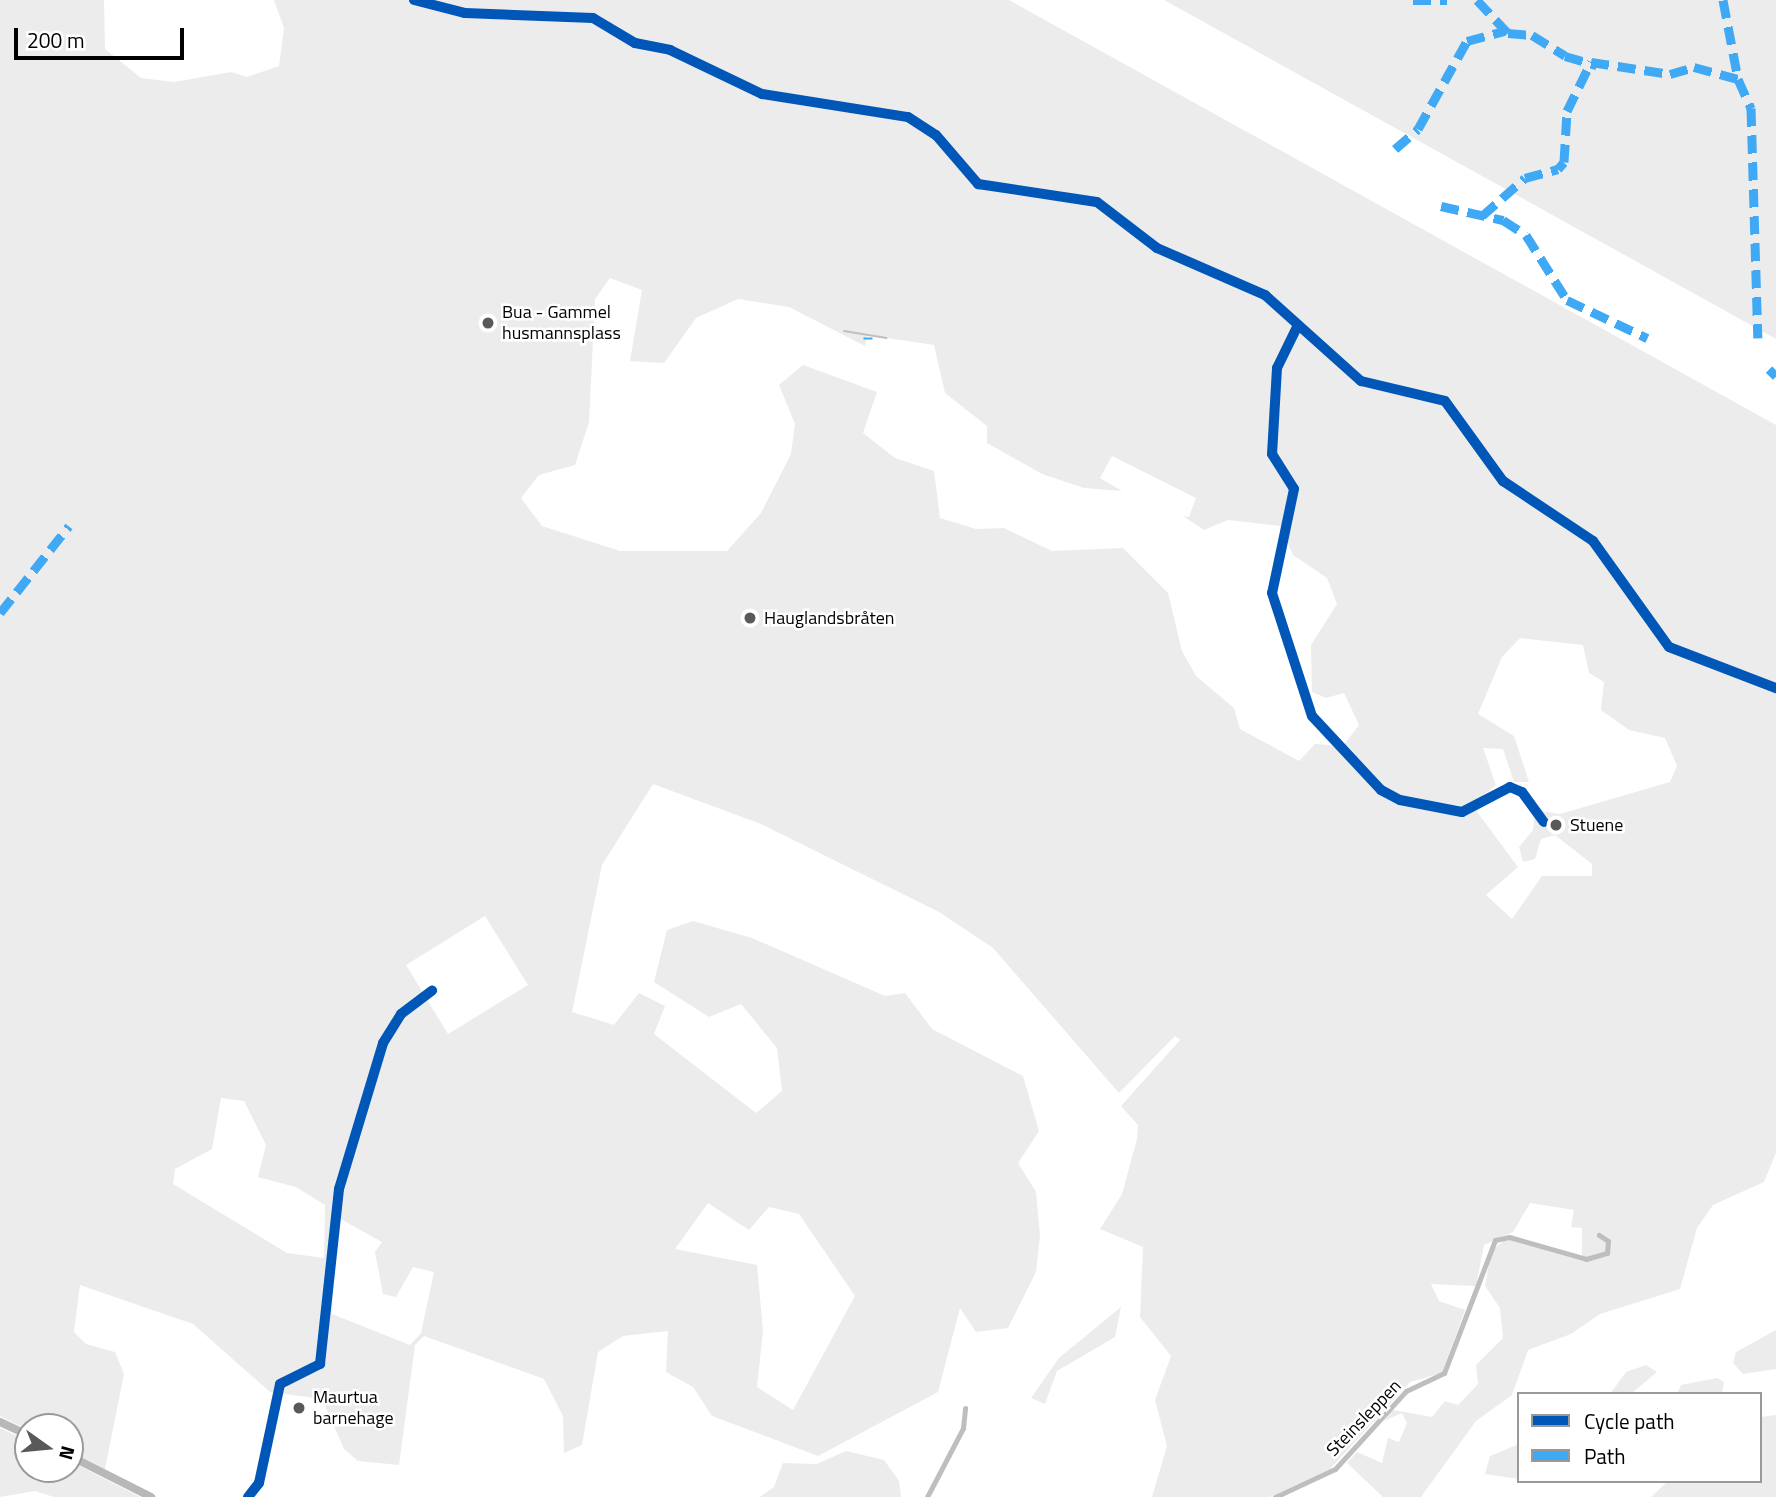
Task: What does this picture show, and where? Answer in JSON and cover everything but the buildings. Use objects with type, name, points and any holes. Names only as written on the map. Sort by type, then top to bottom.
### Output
[{"type":"main road","points":[[84,1463],[151,1497]]},
{"type":"street","points":[[414,0],[465,13],[593,18],[635,43],[670,50],[762,94],[908,117],[936,135],[978,184],[1097,202],[1157,248],[1265,295],[1298,325],[1277,368],[1272,454],[1294,489],[1272,593],[1312,716],[1389,794],[1462,812],[1510,786],[1522,792],[1544,822]]},
{"type":"street","points":[[248,1497],[260,1483],[280,1384],[314,1371],[324,1352],[334,1216],[383,1043],[401,1014],[432,991]]},
{"type":"street","name":"Steinsleppen","points":[[1275,1497],[1335,1469],[1406,1391],[1444,1373],[1495,1240],[1509,1237],[1586,1259],[1607,1253],[1608,1241],[1599,1235]]},
{"type":"street","points":[[927,1497],[963,1428],[965,1408]]},
{"type":"shaded area","points":[[0,0],[104,0],[105,49],[141,78],[174,82],[231,72],[247,77],[279,66],[284,28],[274,0],[1009,0],[1776,425],[1776,1153],[1764,1182],[1713,1205],[1697,1228],[1680,1289],[1600,1314],[1571,1334],[1528,1350],[1512,1395],[1476,1421],[1421,1497],[1383,1497],[1347,1463],[1357,1452],[1382,1463],[1388,1438],[1399,1442],[1407,1423],[1402,1413],[1384,1421],[1393,1410],[1432,1417],[1445,1401],[1458,1405],[1478,1384],[1476,1365],[1503,1338],[1500,1308],[1485,1286],[1491,1251],[1506,1239],[1582,1261],[1582,1228],[1571,1227],[1574,1210],[1530,1203],[1513,1232],[1484,1245],[1476,1286],[1431,1284],[1439,1301],[1465,1310],[1442,1373],[1410,1382],[1330,1469],[1270,1497],[1152,1497],[1167,1446],[1155,1400],[1171,1356],[1140,1317],[1143,1247],[1100,1229],[1122,1194],[1137,1139],[1138,1125],[1121,1106],[1180,1040],[1175,1036],[1119,1093],[993,948],[939,912],[761,824],[653,784],[602,865],[572,1012],[614,1025],[639,993],[665,1006],[654,1034],[756,1113],[782,1091],[777,1048],[741,1004],[709,1017],[654,982],[667,930],[693,921],[752,938],[885,996],[905,993],[932,1029],[1023,1076],[1039,1131],[1018,1163],[1036,1192],[1040,1235],[1036,1272],[1008,1328],[976,1332],[960,1308],[938,1392],[818,1456],[712,1416],[693,1387],[666,1372],[668,1331],[623,1336],[598,1352],[582,1445],[564,1453],[563,1416],[544,1379],[424,1336],[415,1345],[399,1465],[358,1461],[344,1449],[322,1399],[270,1392],[193,1324],[80,1285],[74,1332],[86,1344],[115,1352],[124,1374],[105,1469],[84,1458],[84,1413],[14,1413],[14,1423],[0,1416]],"holes":[[[610,278],[642,290],[630,361],[664,363],[696,318],[738,299],[789,307],[865,346],[867,335],[934,345],[945,393],[987,426],[987,443],[1042,474],[1084,488],[1122,491],[1100,478],[1112,456],[1196,498],[1189,517],[1183,516],[1204,530],[1228,520],[1280,526],[1293,555],[1327,578],[1337,604],[1311,645],[1312,692],[1326,698],[1344,693],[1359,725],[1343,746],[1315,744],[1299,761],[1240,729],[1234,708],[1196,676],[1182,651],[1168,593],[1123,548],[1052,551],[1004,528],[976,529],[940,518],[934,471],[895,458],[863,433],[877,392],[803,365],[779,385],[795,424],[791,454],[761,513],[727,551],[620,551],[542,526],[521,498],[539,475],[575,465],[589,422],[595,299]],[[1520,638],[1583,645],[1589,673],[1604,682],[1601,710],[1629,730],[1665,738],[1677,766],[1670,782],[1560,814],[1535,810],[1533,830],[1519,847],[1523,862],[1535,859],[1541,839],[1555,835],[1592,864],[1592,876],[1542,876],[1512,919],[1486,895],[1518,867],[1472,805],[1496,785],[1483,748],[1503,749],[1514,782],[1529,782],[1514,736],[1478,714],[1502,657]],[[485,916],[528,985],[448,1034],[406,965]],[[221,1098],[244,1101],[266,1145],[258,1177],[296,1187],[325,1205],[324,1258],[287,1253],[173,1184],[175,1169],[212,1149]],[[708,1203],[749,1230],[769,1207],[799,1214],[855,1296],[793,1410],[757,1387],[763,1331],[757,1265],[675,1249]],[[337,1217],[382,1242],[375,1252],[383,1294],[396,1297],[413,1267],[434,1272],[421,1333],[410,1345],[332,1314]]]},
{"type":"shaded area","points":[[1164,0],[1776,0],[1776,339],[1511,192]]},
{"type":"shaded area","points":[[1121,1307],[1115,1337],[1057,1371],[1045,1404],[1031,1398],[1059,1358]]},
{"type":"shaded area","points":[[1776,1330],[1776,1369],[1743,1374],[1733,1363],[1736,1352]]},
{"type":"shaded area","points":[[1646,1365],[1657,1372],[1633,1392],[1611,1392],[1626,1372]]},
{"type":"shaded area","points":[[1717,1378],[1724,1382],[1722,1392],[1678,1392],[1681,1385]]},
{"type":"shaded area","points":[[1776,1415],[1776,1497],[1651,1497],[1666,1483],[1762,1483],[1762,1417]]},
{"type":"shaded area","points":[[0,1428],[14,1434],[14,1483],[84,1483],[84,1468],[140,1497],[54,1497],[35,1491],[0,1497]]},
{"type":"shaded area","points":[[1517,1445],[1517,1479],[1485,1474],[1490,1456]]},
{"type":"shaded area","points":[[846,1451],[884,1460],[899,1481],[901,1497],[760,1497],[774,1487],[783,1463],[817,1464]]},
{"type":"waterway","points":[[844,331],[886,338]]},
{"type":"marked path","points":[[1413,0],[1447,0]]},
{"type":"marked path","points":[[1477,0],[1508,33],[1532,35],[1565,56],[1597,65]]},
{"type":"marked path","points":[[1723,0],[1738,79],[1751,108],[1758,338]]},
{"type":"marked path","points":[[1395,149],[1418,129],[1467,41],[1505,31]]},
{"type":"marked path","points":[[1482,216],[1525,178],[1558,169],[1564,162],[1567,111],[1591,62],[1670,74],[1694,67],[1738,79]]},
{"type":"marked path","points":[[1441,206],[1503,220],[1526,235],[1567,300],[1647,338]]},
{"type":"marked path","points":[[1769,369],[1776,376]]},
{"type":"marked path","points":[[0,613],[69,526]]},
{"type":"cycle path","points":[[414,0],[465,13],[593,18],[635,43],[670,50],[762,94],[908,117],[936,135],[978,184],[1097,202],[1157,248],[1265,295],[1361,381],[1445,401],[1503,481],[1593,541],[1669,647],[1776,688]]},
{"type":"cycle path","points":[[1298,325],[1277,368],[1272,454],[1294,489],[1272,593],[1312,716],[1381,790],[1400,800],[1462,812],[1510,787],[1522,792],[1544,822]]},
{"type":"cycle path","points":[[248,1497],[259,1483],[280,1384],[320,1364],[339,1189],[383,1043],[401,1014],[432,991]]},
{"type":"place","name":"Bua - Gammel husmannsplass","points":[[488,323]]},
{"type":"place","name":"Hauglandsbråten","points":[[750,618]]},
{"type":"place","name":"Stuene","points":[[1556,825]]},
{"type":"place","name":"Maurtua barnehage","points":[[299,1408]]}]
